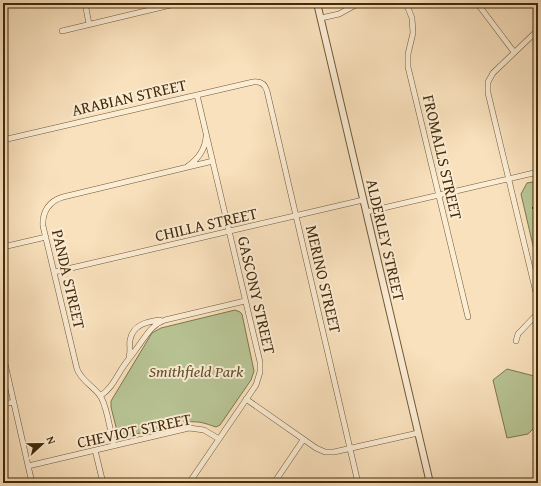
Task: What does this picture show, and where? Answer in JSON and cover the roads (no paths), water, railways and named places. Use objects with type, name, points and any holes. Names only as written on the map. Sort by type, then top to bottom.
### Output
[{"type":"street","points":[[85,3],[89,24]]},
{"type":"street","points":[[62,31],[179,3]]},
{"type":"street","name":"ALDERLEY STREET","points":[[317,3],[430,483]]},
{"type":"street","points":[[321,18],[339,14],[359,3]]},
{"type":"street","name":"FROMALLS STREET","points":[[406,3],[412,18],[413,33],[408,54],[408,67],[468,317]]},
{"type":"street","points":[[477,3],[514,52]]},
{"type":"street","points":[[538,30],[493,73],[488,82],[488,93],[538,301]]},
{"type":"street","name":"ARABIAN STREET","points":[[3,140],[197,94],[253,82],[262,83]]},
{"type":"street","name":"MERINO STREET","points":[[262,83],[267,91],[358,483]]},
{"type":"street","name":"GASCONY STREET","points":[[190,483],[258,381],[260,367],[197,94]]},
{"type":"street","points":[[183,168],[193,163],[200,155],[205,145],[206,133]]},
{"type":"street","name":"PANDA STREET","points":[[114,446],[104,405],[100,396],[82,380],[77,369],[46,237],[43,222],[44,214],[48,206],[58,198],[213,161]]},
{"type":"street","points":[[366,212],[538,172]]},
{"type":"street","name":"CHILLA STREET","points":[[54,272],[364,200]]},
{"type":"street","points":[[3,247],[46,237]]},
{"type":"street","points":[[129,357],[130,340],[135,329],[144,323],[165,320],[246,301]]},
{"type":"street","points":[[516,341],[518,334],[538,313]]},
{"type":"street","points":[[100,396],[111,387],[129,357],[152,328],[165,320]]},
{"type":"street","points":[[3,355],[32,483]]},
{"type":"street","points":[[246,400],[303,440],[325,452],[350,449],[418,433]]},
{"type":"street","points":[[3,404],[14,402]]},
{"type":"street","name":"CHEVIOT STREET","points":[[28,466],[194,428],[207,431],[219,439]]},
{"type":"street","points":[[274,483],[303,440]]},
{"type":"street","points":[[95,450],[103,483]]},
{"type":"park label","name":"Smithfield Park","points":[[196,371]]}]
